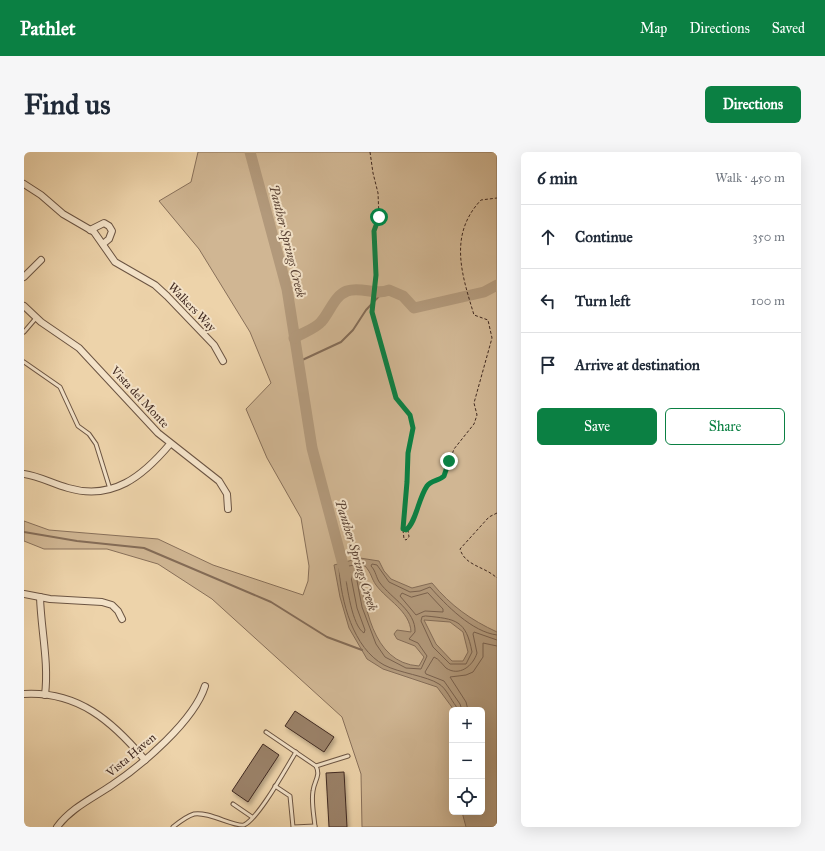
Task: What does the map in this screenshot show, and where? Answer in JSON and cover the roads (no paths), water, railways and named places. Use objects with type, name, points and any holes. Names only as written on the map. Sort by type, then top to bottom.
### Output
[{"type":"street","name":"Walkers Way","points":[[24,184],[41,194],[63,214],[90,230],[103,244],[115,262],[155,285],[214,345],[223,361]]},
{"type":"street","points":[[90,230],[104,223],[109,226],[112,231],[109,239],[103,244]]},
{"type":"street","points":[[24,277],[40,260]]},
{"type":"street","name":"Vista del Monte","points":[[24,306],[36,318],[79,348],[158,433],[170,444],[219,481],[227,494],[228,509]]},
{"type":"street","points":[[24,474],[74,490],[92,491],[110,489],[127,483],[142,474],[170,444]]},
{"type":"street","points":[[24,594],[40,597],[102,602],[112,605],[118,610],[122,619]]},
{"type":"street","points":[[40,597],[42,632],[47,667],[45,695]]},
{"type":"street","name":"Vista Haven","points":[[57,827],[71,812],[113,785],[145,760],[172,735],[198,702],[205,686]]},
{"type":"street","points":[[24,694],[45,695],[78,703],[101,715],[126,737],[145,760]]},
{"type":"lane","points":[[24,332],[36,318]]},
{"type":"lane","points":[[24,362],[60,387],[78,426],[89,434],[96,444],[110,489]]},
{"type":"lane","points":[[266,732],[316,766],[319,771],[312,792],[315,826],[293,827],[290,796],[275,786]]},
{"type":"lane","points":[[172,827],[195,814],[206,815],[241,826],[246,824],[275,786],[296,752]]},
{"type":"lane","points":[[316,766],[348,756]]},
{"type":"lane","points":[[233,804],[252,817]]},
{"type":"water","points":[[360,558],[379,561],[384,571],[391,579],[412,588],[432,583],[462,612],[497,632],[497,827],[466,827],[463,815],[485,815],[485,707],[452,707],[437,687],[383,669],[367,659],[349,628],[340,597],[334,565]],"holes":[[[358,566],[365,566],[376,585],[407,618],[411,632],[397,630],[394,634],[397,639],[415,646],[424,657],[419,666],[403,662],[390,654],[380,643],[373,629],[368,613]],[[424,620],[450,622],[463,632],[468,652],[463,661],[452,661],[436,644]]]},
{"type":"waterway","name":"Panther Springs Creek","points":[[250,152],[287,289],[312,448],[346,576]]},
{"type":"waterway","name":"Panther Springs Creek","points":[[294,338],[312,329],[318,324],[324,318],[335,300],[347,291],[358,290],[384,292],[389,290],[403,296],[414,308],[484,292],[497,285]]},
{"type":"waterway","name":"Panther Springs Creek","points":[[298,362],[341,342],[353,330],[366,310],[382,293]]},
{"type":"waterway","points":[[24,532],[77,541],[144,548],[271,602],[327,637],[362,650]]}]
